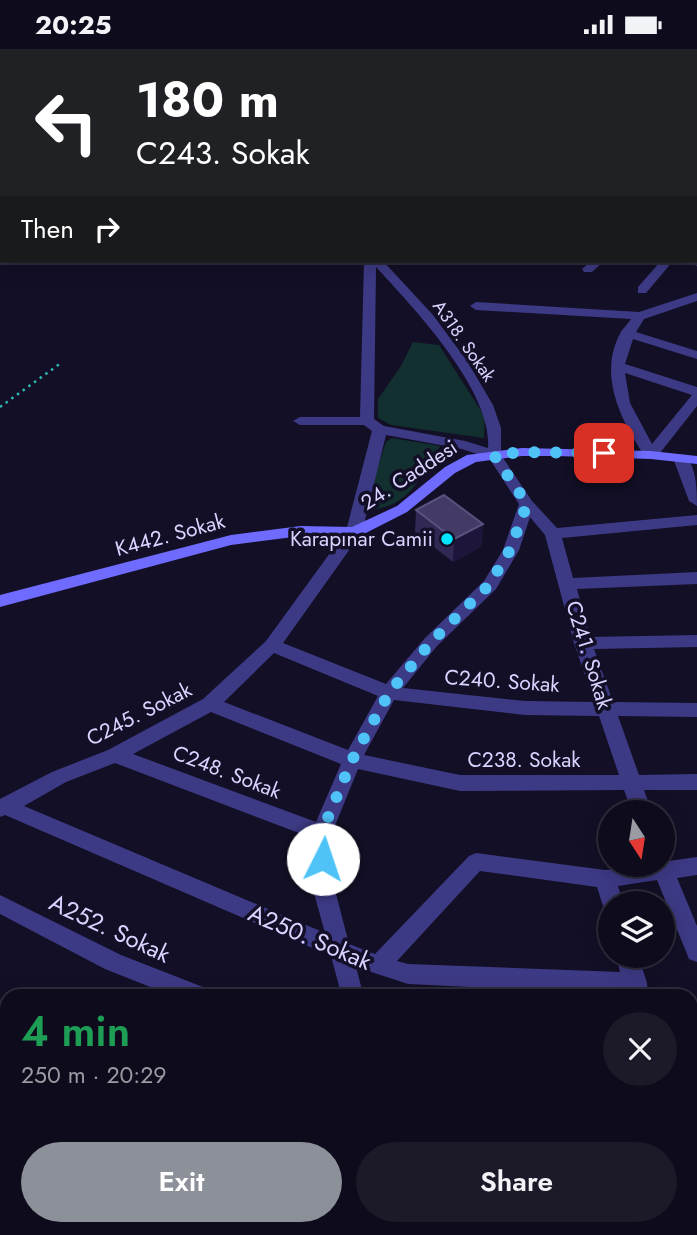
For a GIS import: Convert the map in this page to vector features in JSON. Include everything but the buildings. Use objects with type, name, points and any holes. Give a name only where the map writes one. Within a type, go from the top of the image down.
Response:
[{"type":"street","points":[[354,532],[373,426],[369,392],[370,263]]},
{"type":"street","name":"A318. Sokak","points":[[379,263],[427,316],[478,389],[495,430],[494,455]]},
{"type":"street","points":[[642,290],[665,263]]},
{"type":"street","points":[[476,306],[639,316],[697,297]]},
{"type":"street","points":[[675,306],[697,313]]},
{"type":"street","points":[[618,366],[697,394],[652,455],[634,427],[618,393],[618,366],[618,354],[627,333],[639,316]]},
{"type":"street","points":[[627,333],[697,355]]},
{"type":"street","points":[[300,421],[373,426],[465,445],[494,455]]},
{"type":"street","name":"24. Caddesi","points":[[354,532],[402,509],[450,470],[472,458],[522,452],[652,455],[697,460]]},
{"type":"street","name":"C241. Sokak","points":[[494,455],[527,504],[553,534],[583,643],[637,800]]},
{"type":"street","points":[[680,458],[697,501]]},
{"type":"street","points":[[350,989],[323,886],[322,832],[352,760],[389,693],[431,642],[489,585],[510,550],[527,504]]},
{"type":"street","points":[[553,534],[697,520]]},
{"type":"street","name":"K442. Sokak","points":[[0,601],[231,540],[301,531],[354,532]]},
{"type":"street","name":"C245. Sokak","points":[[2,808],[59,777],[115,755],[210,704],[272,645],[354,532]]},
{"type":"street","points":[[567,584],[697,578]]},
{"type":"street","points":[[583,643],[697,641]]},
{"type":"street","name":"C240. Sokak","points":[[272,645],[389,693],[525,708],[697,710]]},
{"type":"street","name":"C238. Sokak","points":[[210,704],[352,760],[460,783],[697,782]]},
{"type":"street","name":"C248. Sokak","points":[[115,755],[322,832]]},
{"type":"street","name":"A250. Sokak","points":[[2,808],[378,966],[408,974],[622,989]]},
{"type":"street","points":[[378,966],[476,862],[605,879],[615,877]]},
{"type":"street","points":[[676,867],[697,866]]},
{"type":"street","points":[[666,877],[697,952]]},
{"type":"street","points":[[605,879],[608,891]]},
{"type":"street","name":"A252. Sokak","points":[[0,904],[113,962],[182,989]]},
{"type":"street","name":"A250. Sokak","points":[[630,968],[636,989]]},
{"type":"path","points":[[0,407],[61,363]]},
{"type":"green space","points":[[413,342],[439,345],[485,417],[484,438],[391,425],[378,418],[378,399],[401,366]]},
{"type":"green space","points":[[392,438],[440,446],[420,479],[405,496],[383,508],[370,510],[370,491],[386,442]]},
{"type":"place","name":"Karapınar Camii","points":[[447,539]]},
{"type":"route","points":[[323,859],[322,832],[352,760],[389,693],[431,642],[489,585],[510,550],[527,504],[494,455],[522,452],[604,453]]}]
